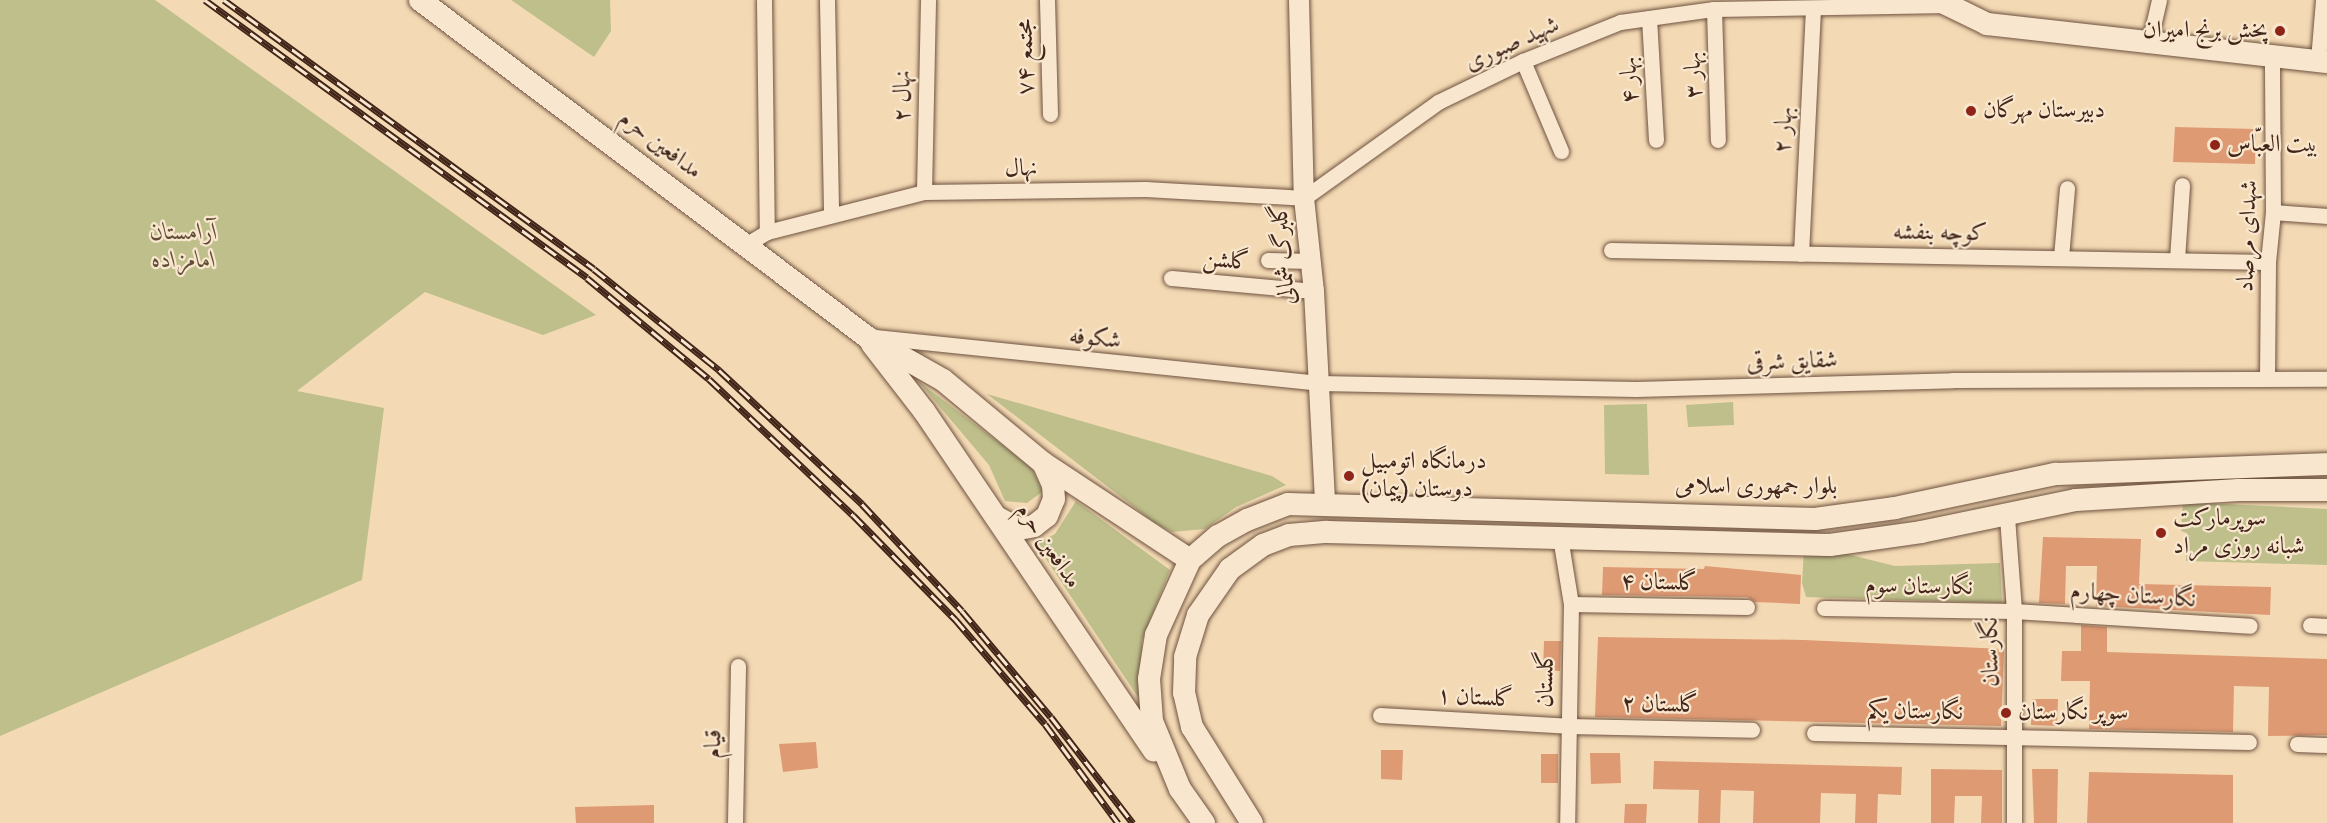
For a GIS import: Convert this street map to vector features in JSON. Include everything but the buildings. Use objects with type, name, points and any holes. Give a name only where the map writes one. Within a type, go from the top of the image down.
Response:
[{"type":"main road","name":"مدافعین حرم","points":[[420,0],[747,244],[867,337],[943,380],[1043,463],[1190,560]]},
{"type":"main road","points":[[1946,2],[1987,24],[2150,39],[2272,59],[2323,61]]},
{"type":"main road","name":"مدافعین حرم","points":[[867,337],[924,411],[1180,789]]},
{"type":"main road","points":[[996,518],[1019,529],[1034,526],[1047,516],[1054,499],[1053,485],[1043,463]]},
{"type":"main road","points":[[2238,464],[2239,490]]},
{"type":"main road","name":"بلوار جمهوری اسلامی","points":[[1190,560],[1218,536],[1246,520],[1288,504],[1325,503],[1815,519],[1895,508],[2055,474],[2238,464],[2327,464]]},
{"type":"main road","points":[[1252,823],[1192,728],[1184,693],[1188,639],[1216,586],[1246,555],[1289,535],[1327,532],[1560,537],[1705,544],[1830,545],[2007,517],[2076,500],[2239,490],[2327,490]]},
{"type":"main road","points":[[1325,503],[1327,532]]},
{"type":"main road","points":[[1190,560],[1156,635],[1149,680],[1152,721],[1180,789],[1204,823]]},
{"type":"street","points":[[764,0],[767,232]]},
{"type":"street","points":[[827,0],[831,215]]},
{"type":"street","name":"نهال ۲","points":[[924,192],[928,0]]},
{"type":"street","name":"مجتمع ۷۴","points":[[1047,0],[1050,114]]},
{"type":"street","name":"گلبرگ شمالی","points":[[1299,0],[1304,198],[1314,291],[1325,503]]},
{"type":"street","points":[[2150,39],[2159,0]]},
{"type":"street","points":[[2323,0],[2323,61]]},
{"type":"street","name":"شهید صبوری","points":[[1304,198],[1438,102],[1523,61],[1620,22],[1714,9],[1812,9],[1946,2]]},
{"type":"street","name":"بهار ۳","points":[[1714,9],[1718,140]]},
{"type":"street","name":"بهار ۲","points":[[1801,254],[1812,9]]},
{"type":"street","name":"بهار ۴","points":[[1649,18],[1656,140]]},
{"type":"street","name":"شهدای مرصاد","points":[[2266,379],[2268,262],[2273,212],[2272,59]]},
{"type":"street","points":[[1523,61],[1561,151]]},
{"type":"street","points":[[2177,258],[2182,185]]},
{"type":"street","points":[[2061,257],[2067,188]]},
{"type":"street","name":"نهال","points":[[747,244],[767,232],[924,192],[1145,189],[1304,198]]},
{"type":"street","points":[[2273,212],[2327,216]]},
{"type":"street","name":"کوچه بنفشه","points":[[1611,250],[2177,258],[2268,262]]},
{"type":"street","points":[[1268,260],[1311,261]]},
{"type":"street","name":"گلشن","points":[[1171,278],[1314,291]]},
{"type":"street","name":"شکوفه","points":[[867,337],[1319,383]]},
{"type":"street","name":"شقایق شرقی","points":[[1319,383],[1636,389],[1953,380],[2327,379]]},
{"type":"street","name":"نگارستان","points":[[2007,517],[2014,611],[2014,823]]},
{"type":"street","name":"گلستان","points":[[1560,537],[1570,604],[1567,823]]},
{"type":"street","name":"گلستان ۴","points":[[1570,604],[1747,607]]},
{"type":"street","name":"نگارستان سوم","points":[[1824,608],[2014,611]]},
{"type":"street","name":"نگارستان چهارم","points":[[2014,611],[2250,626]]},
{"type":"street","points":[[2310,625],[2327,626]]},
{"type":"street","name":"قیام","points":[[735,823],[738,666]]},
{"type":"street","name":"گلستان ۱","points":[[1380,715],[1568,726]]},
{"type":"street","name":"گلستان ۲","points":[[1568,726],[1752,730]]},
{"type":"street","name":"نگارستان یکم","points":[[1814,733],[2249,742]]},
{"type":"street","points":[[2297,744],[2327,746]]},
{"type":"green space","name":"آرامستان امامزاده","points":[[0,0],[155,0],[596,315],[543,335],[425,292],[297,391],[384,408],[362,580],[0,736]]},
{"type":"green space","points":[[511,0],[610,0],[611,31],[594,57]]},
{"type":"green space","points":[[918,381],[1031,467],[1043,491],[1027,503],[1005,501],[989,465]]},
{"type":"green space","points":[[987,394],[1272,476],[1286,485],[1236,507],[1205,529],[1172,532],[1155,523]]},
{"type":"green space","points":[[1733,402],[1734,425],[1688,427],[1686,405]]},
{"type":"green space","points":[[1647,404],[1649,475],[1605,474],[1604,405]]},
{"type":"green space","points":[[1076,501],[1170,570],[1142,640],[1140,700],[1036,544],[1055,534]]},
{"type":"green space","points":[[2183,502],[2327,509],[2327,565],[2186,561],[2187,533],[2181,531]]},
{"type":"green space","points":[[1804,551],[1843,553],[1895,566],[2000,563],[2002,603],[1806,597],[1802,583]]},
{"type":"railway","points":[[205,0],[587,278],[709,379],[853,515],[955,619],[1045,724],[1118,823]]},
{"type":"railway","points":[[224,0],[594,269],[719,370],[862,504],[962,611],[1051,717],[1133,823]]},
{"type":"place","name":"پخش برنج امیران","points":[[2280,31]]},
{"type":"place","name":"دبیرستان مهرگان","points":[[1971,111]]},
{"type":"place","name":"بیت العبّاس","points":[[2215,145]]},
{"type":"place","name":"درمانگاه اتومبیل دوستان (پیمان)","points":[[1349,476]]},
{"type":"place","name":"سوپرمارکت شبانه روزی مراد","points":[[2161,533]]},
{"type":"place","name":"سوپر نگارستان","points":[[2006,713]]}]
